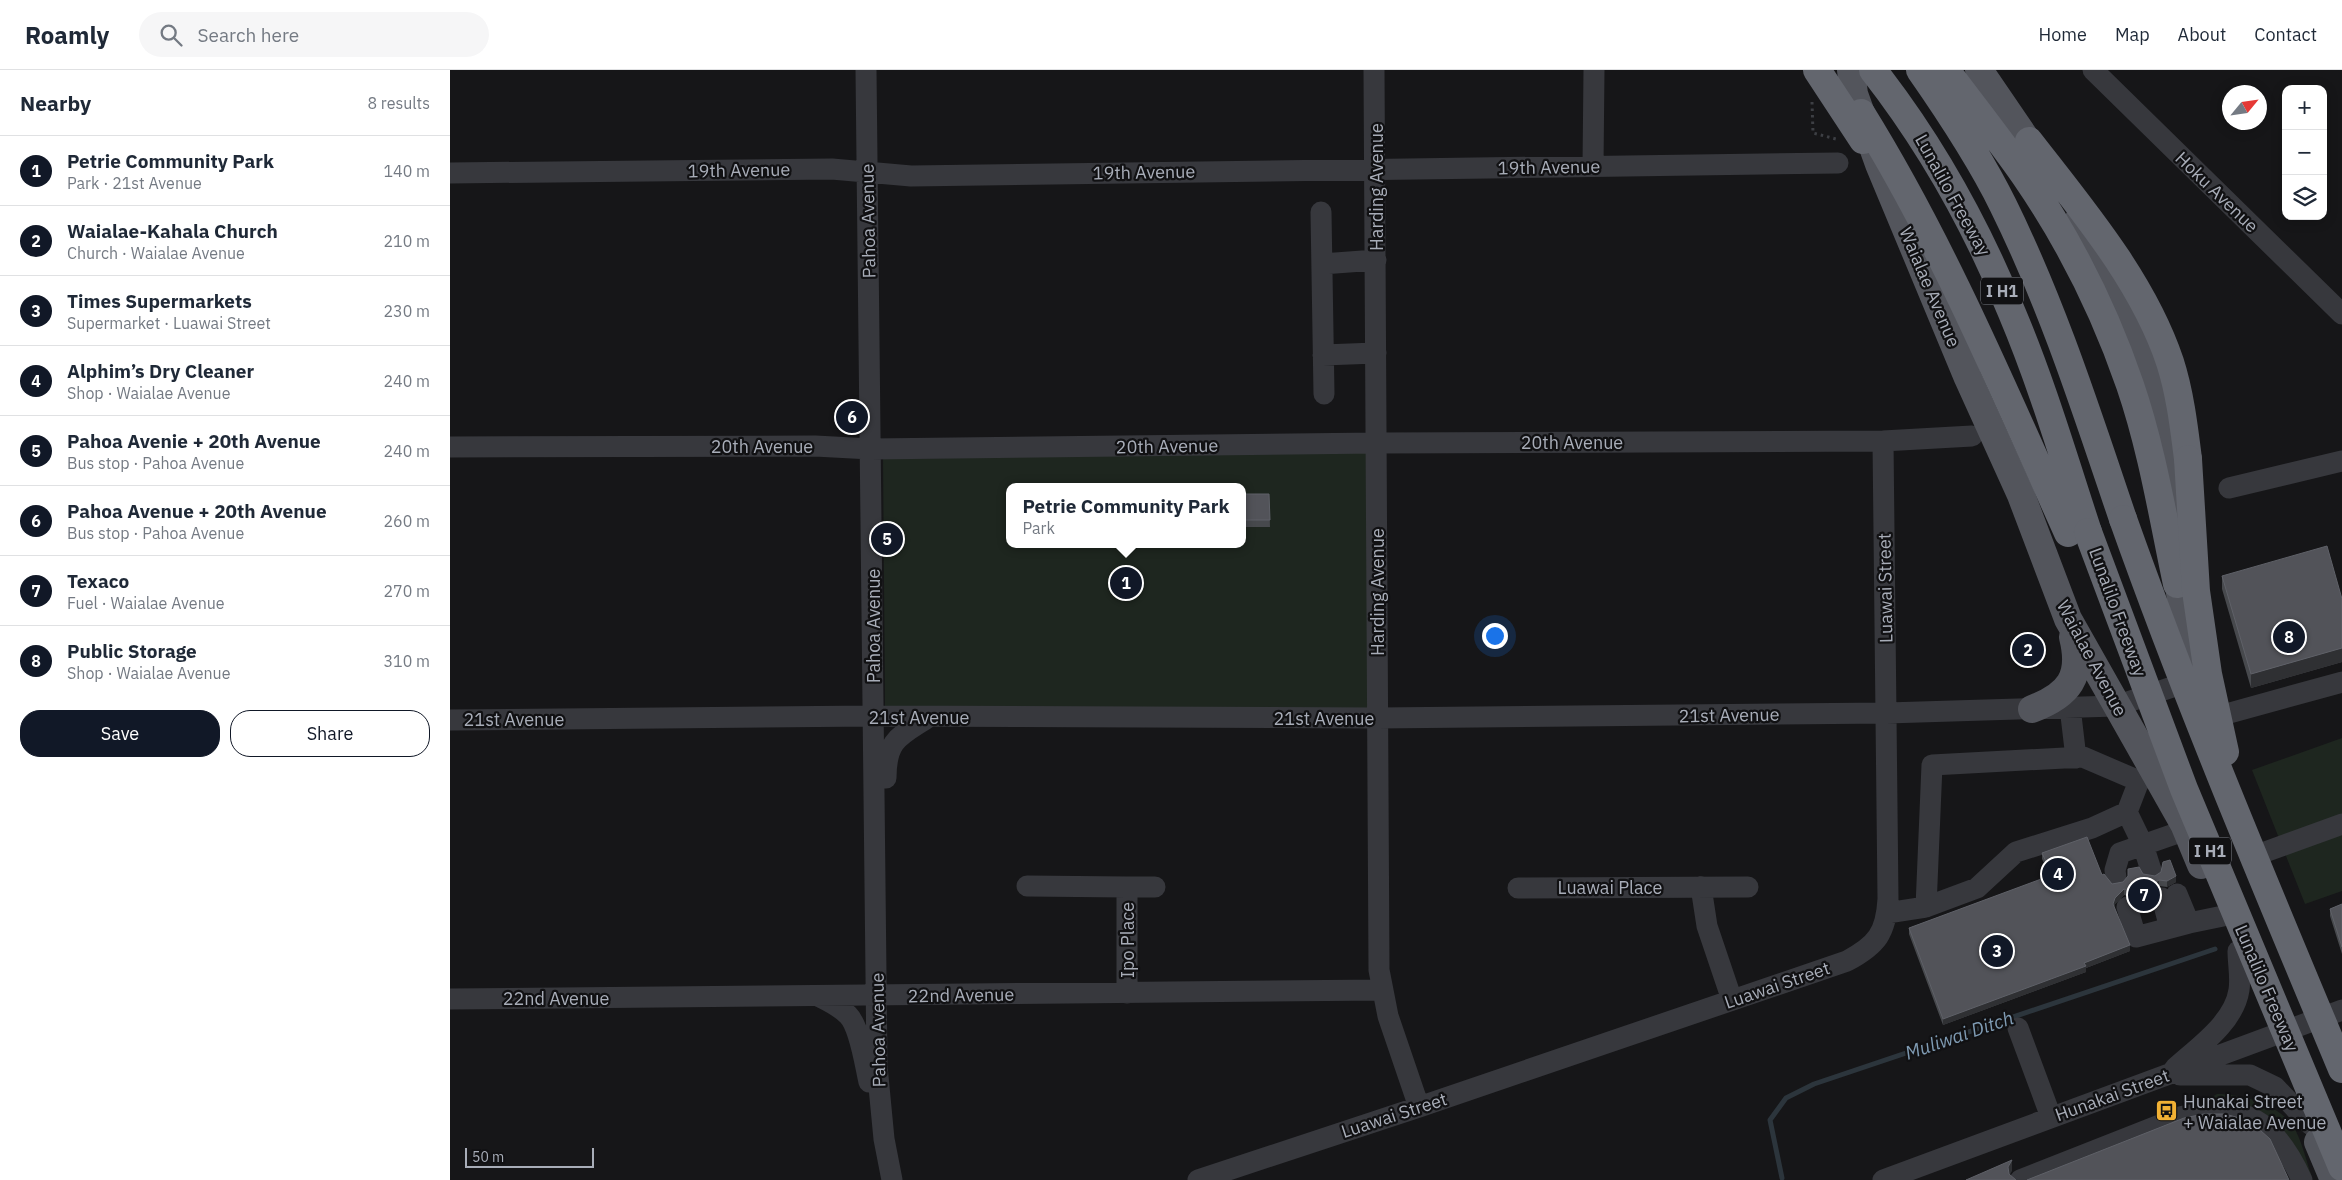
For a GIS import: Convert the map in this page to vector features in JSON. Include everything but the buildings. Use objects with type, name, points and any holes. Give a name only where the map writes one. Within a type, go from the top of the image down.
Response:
[{"type":"highway","points":[[1817,70],[1879,164]]},
{"type":"highway","name":"Lunalilo Freeway","points":[[1873,70],[1917,130],[1944,173],[1992,266],[2031,364],[2078,532],[2342,1167]]},
{"type":"highway","name":"Lunalilo Freeway","points":[[1920,70],[1975,154],[2028,258],[2065,350],[2158,616],[2242,829],[2342,1069]]},
{"type":"highway","points":[[1946,70],[2025,176],[2052,218],[2080,270],[2107,327],[2130,386],[2151,461],[2177,584]]},
{"type":"highway","points":[[1855,92],[2078,532]]},
{"type":"highway","points":[[2028,142],[2086,214],[2119,262],[2161,338],[2176,383],[2188,459],[2196,591],[2208,674],[2242,829]]},
{"type":"main road","points":[[1986,75],[2095,249],[2134,333],[2150,378],[2166,444],[2177,584],[2193,680],[2265,852],[2339,1020]]},
{"type":"main road","name":"Waialae Avenue","points":[[1855,92],[1879,164],[1968,378],[2021,495],[2068,619],[2116,706],[2147,776],[2186,830],[2276,1036],[2334,1180]]},
{"type":"main road","points":[[2032,709],[2060,694],[2070,684],[2077,670],[2077,654],[2068,619]]},
{"type":"street","name":"Pahoa Avenue","points":[[866,70],[878,996],[877,1066],[884,1139],[892,1180]]},
{"type":"street","name":"Harding Avenue","points":[[1374,70],[1379,970],[1388,1016],[1419,1107]]},
{"type":"street","points":[[1593,166],[1594,70]]},
{"type":"street","name":"Hoku Avenue","points":[[2093,70],[2342,314]]},
{"type":"street","name":"19th Avenue","points":[[450,173],[832,169],[912,176],[1376,168],[1838,164]]},
{"type":"street","points":[[1321,212],[1324,394]]},
{"type":"street","points":[[1322,264],[1376,260]]},
{"type":"street","points":[[1323,355],[1376,353]]},
{"type":"street","name":"20th Avenue","points":[[450,448],[816,446],[871,449],[1377,443],[1883,441],[1972,436]]},
{"type":"street","name":"Luawai Street","points":[[1198,1180],[1847,961],[1878,939],[1887,913],[1887,713],[1883,441]]},
{"type":"street","points":[[2229,488],[2342,460]]},
{"type":"street","name":"21st Avenue","points":[[450,720],[873,716],[1378,718],[1887,713],[2116,706],[2193,680]]},
{"type":"street","points":[[2208,719],[2342,682]]},
{"type":"street","points":[[2070,707],[2076,758]]},
{"type":"street","points":[[875,846],[887,806],[887,753],[891,745],[902,735],[929,717]]},
{"type":"street","points":[[1887,913],[1926,907],[1977,888],[2016,852],[2092,828],[2127,812],[2147,776],[2083,757],[1932,765],[1926,907]]},
{"type":"street","points":[[2127,812],[2141,845],[2141,872],[2115,870],[2120,853],[2141,845],[2186,830]]},
{"type":"street","points":[[2265,852],[2342,824]]},
{"type":"street","name":"Ipo Place","points":[[1026,886],[1155,887]]},
{"type":"street","name":"Ipo Place","points":[[1127,887],[1127,993]]},
{"type":"street","points":[[1701,887],[1707,926],[1732,1000]]},
{"type":"street","name":"Luawai Place","points":[[1518,888],[1748,887]]},
{"type":"street","points":[[2169,896],[2180,925]]},
{"type":"street","points":[[2134,905],[2136,936],[2223,916]]},
{"type":"street","points":[[2168,1075],[2219,1028],[2234,1005],[2240,990],[2238,951]]},
{"type":"street","name":"22nd Avenue","points":[[450,998],[878,996],[1382,990]]},
{"type":"street","points":[[817,996],[838,1006],[849,1016],[856,1032],[884,1139]]},
{"type":"street","name":"Hunakai Street","points":[[1888,1179],[1915,1174],[2051,1117],[2276,1036],[2339,1020]]},
{"type":"street","points":[[2018,1028],[2051,1117]]},
{"type":"street","points":[[2168,1075],[2250,1076],[2275,1087],[2311,1125]]},
{"type":"street","points":[[2020,1180],[2180,1116],[2205,1110],[2234,1110],[2254,1119],[2274,1133],[2292,1158],[2302,1180]]},
{"type":"shaded area","points":[[1368,452],[1368,710],[885,707],[883,459]]},
{"type":"shaded area","points":[[2342,738],[2342,891],[2305,904],[2252,770]]},
{"type":"shaded area","points":[[2217,1094],[2248,1098],[2269,1106],[2286,1118],[2293,1126],[2299,1138],[2312,1177],[2294,1144],[2276,1125],[2203,1102]]},
{"type":"waterway","name":"Muliwai Ditch","points":[[1782,1178],[1770,1120],[1786,1098],[1814,1084],[2215,949]]},
{"type":"place","name":"Pahoa Avenue + 20th Avenue","points":[[852,417]]},
{"type":"place","name":"Pahoa Avenie + 20th Avenue","points":[[887,539]]},
{"type":"place","name":"Petrie Community Park","points":[[1126,583]]},
{"type":"place","name":"Public Storage","points":[[2289,637]]},
{"type":"place","name":"Waialae-Kahala Church","points":[[2028,650]]},
{"type":"place","name":"Alphim’s Dry Cleaner","points":[[2058,874]]},
{"type":"place","name":"Texaco","points":[[2144,895]]},
{"type":"place","name":"Times Supermarkets","points":[[1997,951]]},
{"type":"place","name":"Hunakai Street + Waialae Avenue","points":[[2167,1111]]}]
